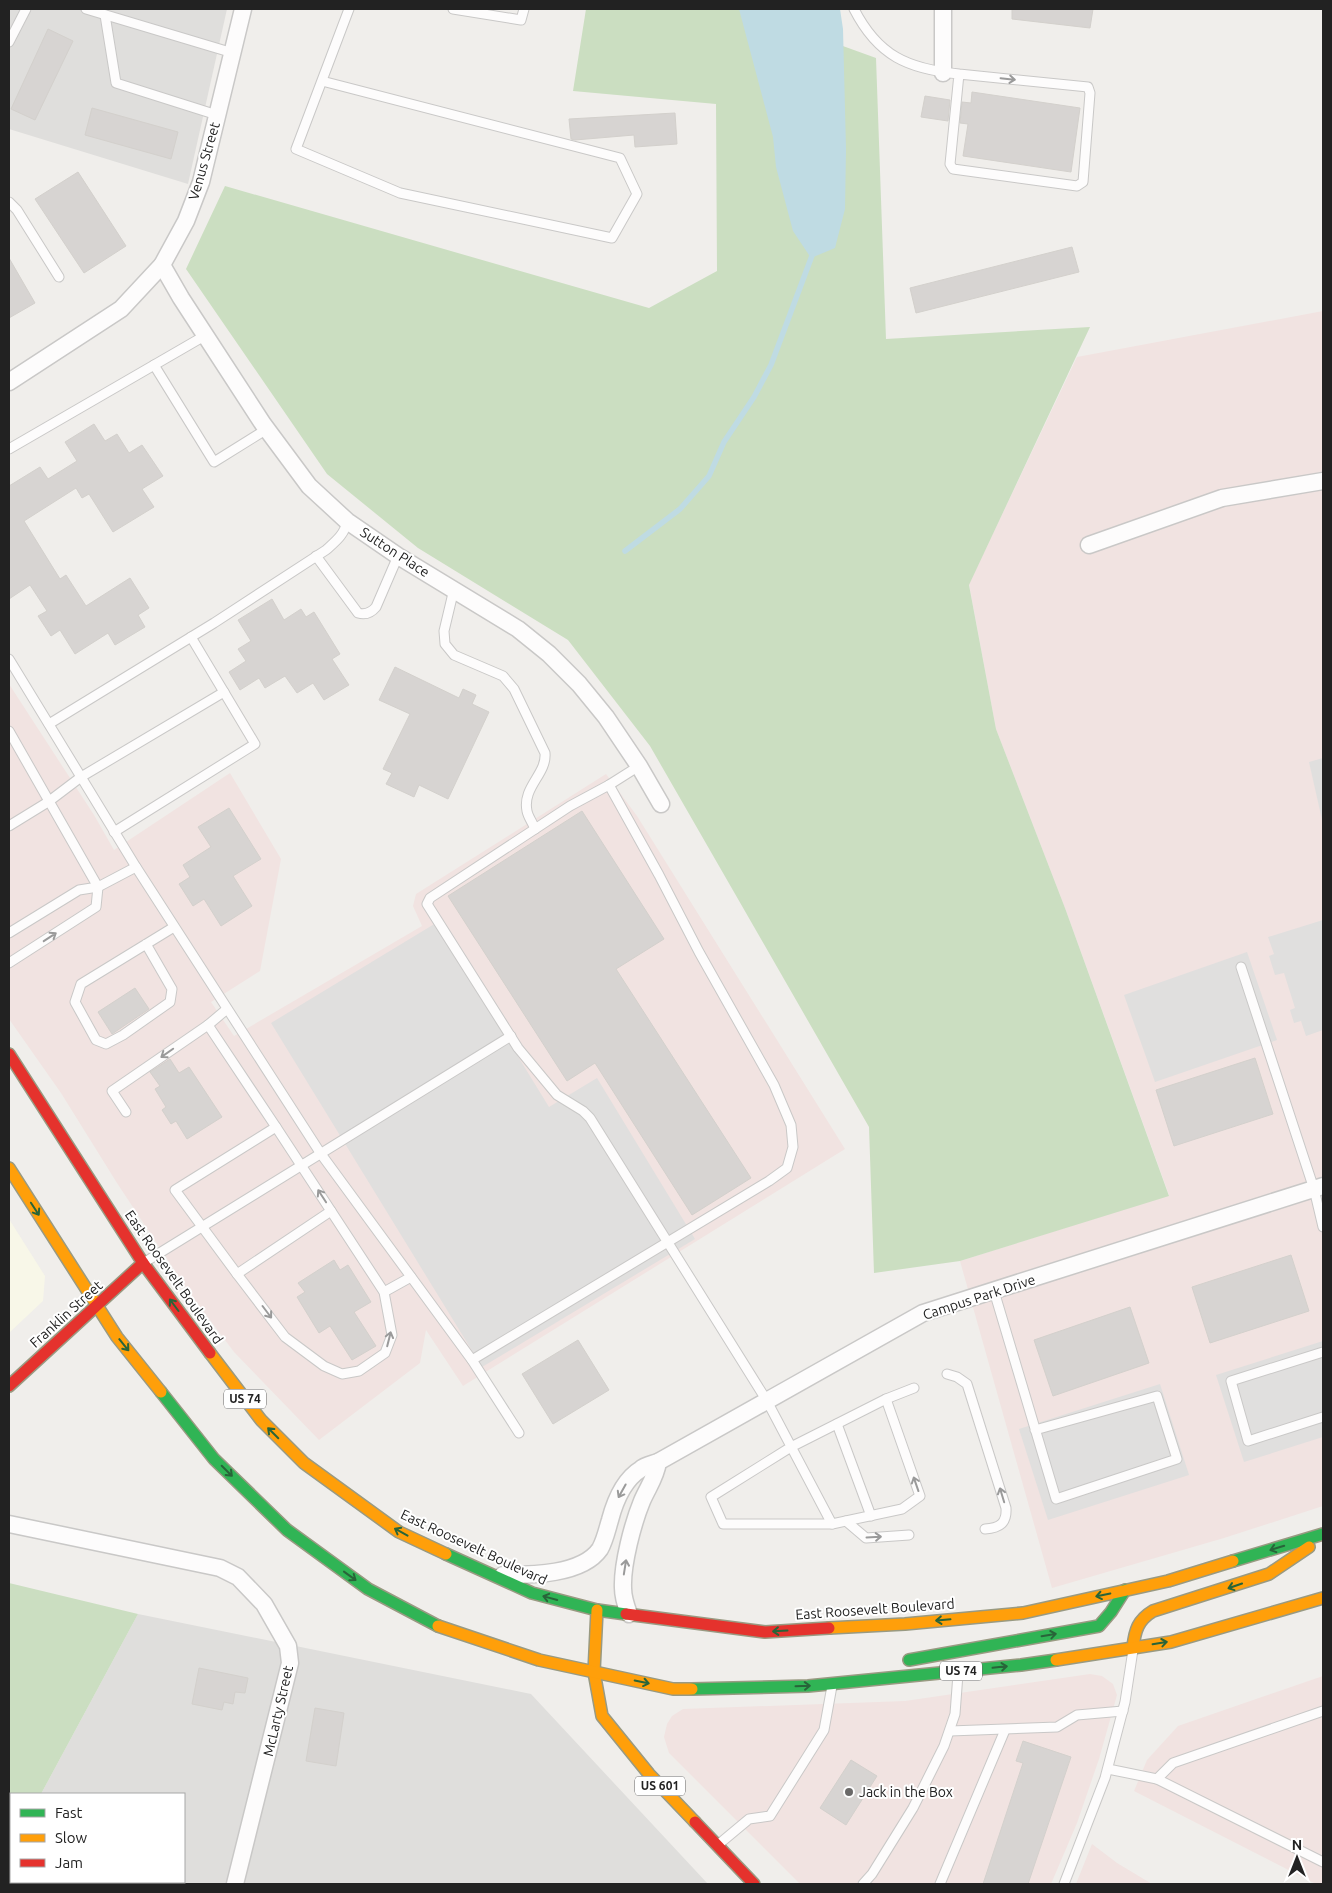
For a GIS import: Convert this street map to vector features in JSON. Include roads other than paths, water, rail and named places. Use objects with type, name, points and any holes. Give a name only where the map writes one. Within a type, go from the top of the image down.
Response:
[{"type":"main road","name":"East Roosevelt Boulevard","points":[[9,1054],[143,1263],[261,1420],[304,1463],[399,1532],[532,1593],[597,1610],[765,1632],[905,1624],[1023,1613],[1168,1581],[1323,1536]]},
{"type":"main road","name":"US 74","points":[[9,1168],[117,1337],[214,1459],[287,1530],[368,1590],[436,1625],[540,1660],[673,1689],[808,1686],[833,1684],[958,1661],[1021,1665],[1171,1642],[1323,1598]]},
{"type":"main road","name":"Franklin Street","points":[[9,1386],[143,1263]]},
{"type":"main road","points":[[1134,1647],[1135,1628],[1142,1617],[1153,1611],[1269,1574],[1323,1536]]},
{"type":"main road","points":[[894,1662],[958,1661],[1099,1626],[1111,1612],[1125,1590]]},
{"type":"main road","name":"US 601","points":[[597,1610],[594,1672],[602,1716],[648,1774],[754,1884]]},
{"type":"main road","points":[[833,1684],[844,1674],[852,1671]]},
{"type":"street","name":"Venus Street","points":[[9,382],[121,309],[162,265],[186,221],[201,182],[243,9]]},
{"type":"street","points":[[943,9],[951,74]]},
{"type":"street","name":"Sutton Place","points":[[162,265],[267,430],[309,486],[347,520],[398,556],[518,629],[549,654],[579,684],[606,717],[639,766],[661,804]]},
{"type":"street","points":[[1089,545],[1222,498],[1323,481]]},
{"type":"street","name":"Campus Park Drive","points":[[492,1574],[533,1575],[553,1572],[590,1559],[599,1550],[605,1539],[612,1511],[621,1490],[628,1480],[641,1468],[658,1462],[923,1314],[1318,1188]]},
{"type":"street","points":[[629,1614],[622,1588],[624,1567],[642,1500],[656,1475],[658,1462]]},
{"type":"street","name":"McLarty Street","points":[[9,1524],[220,1568],[238,1577],[264,1604],[288,1646],[290,1664],[236,1884]]},
{"type":"lane","points":[[9,42],[26,9]]},
{"type":"lane","points":[[86,9],[233,53]]},
{"type":"lane","points":[[322,81],[620,158],[637,194],[612,238],[400,193],[296,150],[349,9]]},
{"type":"lane","points":[[453,9],[521,20],[524,9]]},
{"type":"lane","points":[[854,9],[859,20],[873,38],[889,54],[904,62],[951,74],[1088,87],[1090,93],[1083,182],[1077,186],[954,169],[950,164],[951,74]]},
{"type":"lane","points":[[105,14],[116,83],[217,115]]},
{"type":"lane","points":[[9,202],[17,210],[59,277]]},
{"type":"lane","points":[[9,449],[206,335]]},
{"type":"lane","points":[[154,365],[214,462],[267,430]]},
{"type":"lane","points":[[48,724],[191,637],[316,556],[338,539],[346,528],[347,520]]},
{"type":"lane","points":[[316,556],[358,613],[362,614],[372,611],[376,607],[398,556]]},
{"type":"lane","points":[[454,589],[444,631],[446,644],[454,655],[503,676],[514,689],[545,753],[546,761],[527,795],[527,812],[535,829]]},
{"type":"lane","points":[[114,832],[255,744],[191,637]]},
{"type":"lane","points":[[9,659],[136,867],[321,1154],[472,1360],[519,1433]]},
{"type":"lane","points":[[9,826],[48,802],[81,777],[224,692]]},
{"type":"lane","points":[[9,731],[98,887],[96,907],[9,963]]},
{"type":"lane","points":[[639,766],[570,806],[430,898],[427,904],[511,1036],[557,1095],[583,1111],[590,1118],[767,1401],[832,1524]]},
{"type":"lane","points":[[472,1360],[769,1181],[787,1168],[794,1146],[791,1125],[774,1085],[699,952],[609,785]]},
{"type":"lane","points":[[9,933],[79,890],[98,887],[136,867]]},
{"type":"lane","points":[[146,944],[172,989],[170,1002],[106,1044],[96,1040],[75,1002],[81,984],[146,944],[174,927]]},
{"type":"lane","points":[[1241,967],[1318,1188],[1323,1227]]},
{"type":"lane","points":[[126,1112],[112,1091],[227,1010]]},
{"type":"lane","points":[[208,1025],[276,1127],[302,1166],[384,1292],[392,1335],[385,1353],[360,1371],[342,1374],[324,1366],[285,1337],[175,1190],[276,1127]]},
{"type":"lane","points":[[143,1263],[511,1036]]},
{"type":"lane","points":[[237,1274],[331,1211]]},
{"type":"lane","points":[[384,1292],[411,1277]]},
{"type":"lane","points":[[994,1291],[1056,1499],[1177,1459],[1157,1396],[1036,1430]]},
{"type":"lane","points":[[1323,1352],[1231,1381],[1248,1441],[1323,1418]]},
{"type":"lane","points":[[948,1374],[958,1376],[967,1384],[1006,1508],[1006,1516],[1002,1523],[995,1528],[985,1529]]},
{"type":"lane","points":[[886,1399],[920,1496],[902,1509],[832,1524],[722,1524],[711,1498],[791,1447],[886,1399],[914,1388]]},
{"type":"lane","points":[[837,1424],[871,1516]]},
{"type":"lane","points":[[846,1521],[866,1538],[909,1535]]},
{"type":"lane","points":[[1066,1883],[1108,1769],[1123,1711],[1134,1647]]},
{"type":"lane","points":[[862,1884],[872,1874],[913,1808],[950,1730],[955,1714],[958,1661]]},
{"type":"lane","points":[[717,1845],[749,1818],[770,1816],[824,1730],[833,1684]]},
{"type":"lane","points":[[950,1730],[1005,1730],[1057,1727],[1077,1715],[1123,1711]]},
{"type":"lane","points":[[1157,1779],[1173,1763],[1323,1711]]},
{"type":"lane","points":[[940,1884],[1005,1730]]},
{"type":"lane","points":[[1108,1769],[1157,1779],[1323,1862]]},
{"type":"water","points":[[739,9],[840,9],[843,29],[846,149],[845,209],[835,248],[811,258],[793,231],[776,167],[773,137]]},
{"type":"waterway","points":[[625,551],[680,509],[709,476],[724,442],[754,397],[771,365],[813,253]]},
{"type":"place","name":"Jack in the Box","points":[[849,1792]]}]
